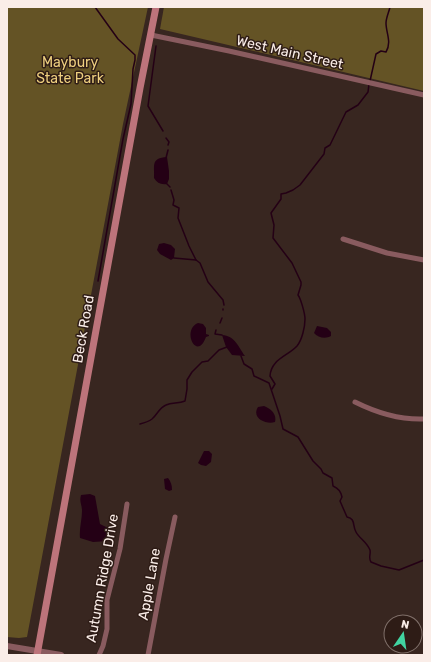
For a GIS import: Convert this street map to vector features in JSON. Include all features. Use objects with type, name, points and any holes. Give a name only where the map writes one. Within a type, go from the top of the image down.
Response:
[{"type":"main road","name":"Beck Road","points":[[38,653],[156,7]]},
{"type":"street","name":"West Main Street","points":[[151,34],[424,95]]},
{"type":"street","points":[[343,239],[387,253],[424,260]]},
{"type":"street","points":[[355,402],[387,415],[424,419]]},
{"type":"street","name":"Autumn Ridge Drive","points":[[99,655],[107,629],[107,600],[120,549],[126,504]]},
{"type":"street","name":"Apple Lane","points":[[148,655],[175,516]]},
{"type":"street","points":[[7,646],[38,653],[61,655]]},
{"type":"green space","name":"Maybury State Park","points":[[7,7],[148,7],[123,124],[27,637],[19,638],[7,637]]},
{"type":"green space","points":[[164,7],[424,7],[424,91],[160,29]]},
{"type":"shaded area","points":[[167,157],[169,179],[167,184],[161,184],[154,178],[154,163],[158,159]]},
{"type":"shaded area","points":[[164,243],[171,245],[175,249],[174,258],[171,260],[160,254],[157,250],[159,244]]},
{"type":"shaded area","points":[[198,323],[203,324],[206,328],[206,334],[209,335],[199,346],[192,342],[191,337],[193,327]]},
{"type":"shaded area","points":[[317,326],[327,328],[331,332],[331,336],[322,338],[316,335],[314,333]]},
{"type":"shaded area","points":[[222,335],[233,339],[245,356],[232,355],[226,347]]},
{"type":"shaded area","points":[[264,406],[273,412],[275,422],[271,423],[260,420],[256,414],[256,411],[258,407]]},
{"type":"shaded area","points":[[204,451],[209,451],[212,454],[211,462],[206,466],[198,463]]},
{"type":"shaded area","points":[[168,478],[172,488],[172,490],[169,491],[165,489],[164,479]]},
{"type":"shaded area","points":[[90,494],[95,496],[100,524],[108,528],[110,538],[108,541],[93,542],[80,538],[82,511],[80,499],[81,495]]},
{"type":"waterway","points":[[95,7],[118,39],[135,55],[131,104],[123,139],[98,281]]},
{"type":"waterway","points":[[370,81],[376,54],[381,51],[386,52],[389,45],[386,19],[390,7]]},
{"type":"waterway","points":[[156,46],[148,106],[163,131]]},
{"type":"waterway","points":[[272,389],[275,384],[270,376],[271,370],[280,358],[297,346],[303,333],[305,319],[303,307],[298,295],[301,282],[292,263],[273,238],[274,225],[271,213],[281,199],[281,194],[293,190],[300,185],[324,154],[325,148],[330,145],[346,112],[358,105],[368,92],[369,84]]},
{"type":"waterway","points":[[166,138],[169,142],[168,145]]},
{"type":"waterway","points":[[166,158],[168,150]]},
{"type":"waterway","points":[[166,183],[170,187]]},
{"type":"waterway","points":[[171,190],[174,200],[173,205],[179,208],[178,218],[189,246],[196,260],[200,263],[208,282],[223,300],[224,305]]},
{"type":"waterway","points":[[174,258],[196,260]]},
{"type":"waterway","points":[[220,323],[222,318]]},
{"type":"waterway","points":[[216,330],[215,334],[222,335]]},
{"type":"waterway","points":[[140,424],[148,422],[166,405],[185,401],[187,380],[192,372],[202,362],[208,361],[219,350],[227,347]]},
{"type":"waterway","points":[[241,356],[244,364],[252,369],[254,376],[269,383],[283,429],[298,437],[313,461],[323,473],[332,478],[333,486],[341,493],[342,497],[340,501],[347,517],[352,519],[356,532],[370,550],[371,562],[399,570],[424,560]]}]
